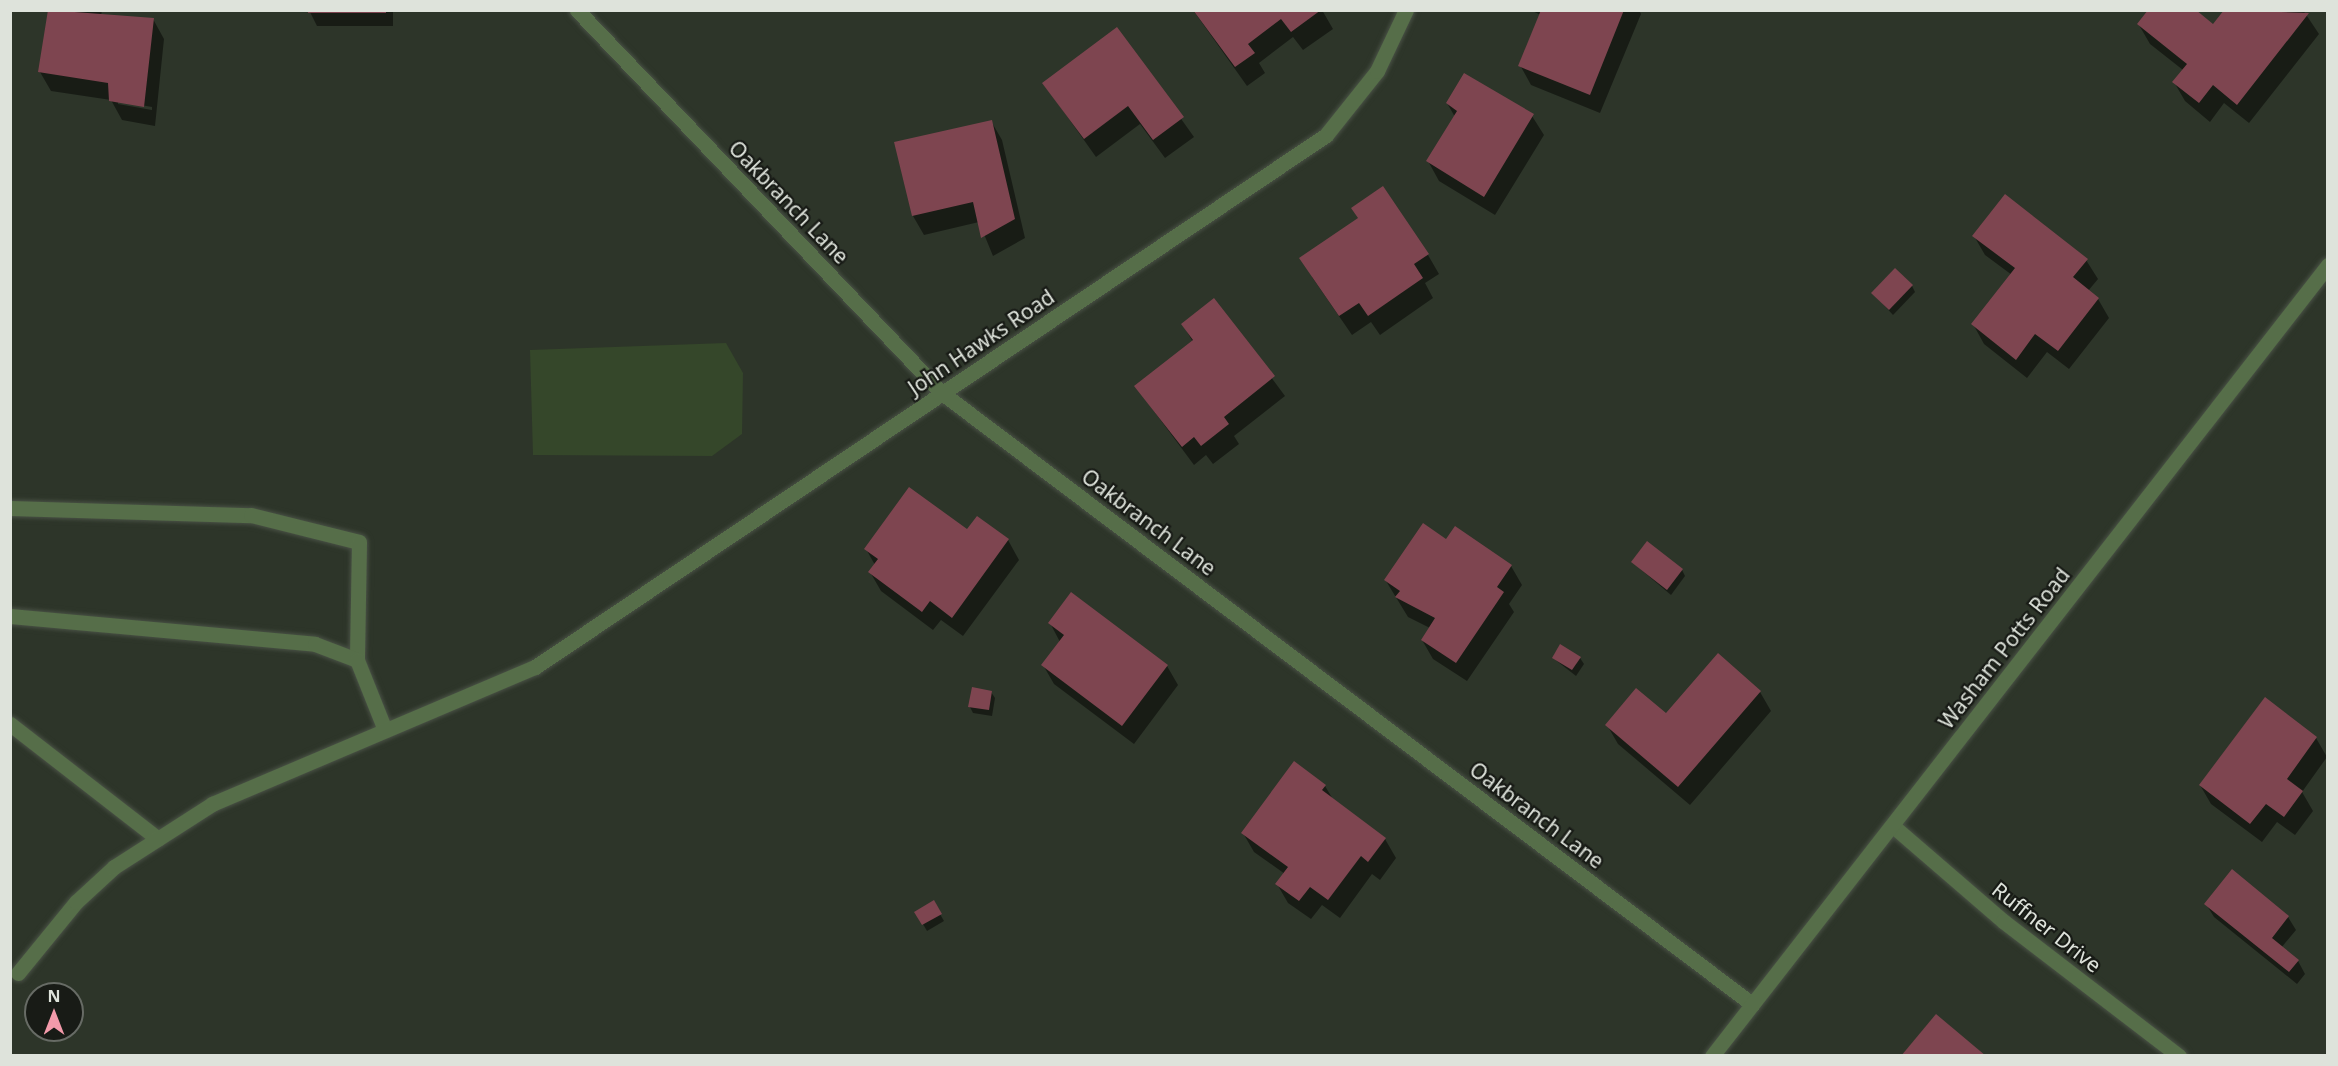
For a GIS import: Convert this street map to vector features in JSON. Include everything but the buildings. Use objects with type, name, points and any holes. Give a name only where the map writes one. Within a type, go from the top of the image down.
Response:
[{"type":"street","name":"Oakbranch Lane","points":[[577,10],[942,393],[1752,1004]]},
{"type":"street","name":"John Hawks Road","points":[[18,973],[76,903],[114,867],[212,804],[535,667],[1326,135],[1377,71],[1406,10]]},
{"type":"street","name":"Washam Potts Road","points":[[1712,1056],[2328,265]]},
{"type":"street","points":[[10,508],[250,515],[359,542],[357,660],[385,730]]},
{"type":"street","points":[[10,616],[315,644],[357,660]]},
{"type":"street","points":[[10,724],[158,839]]},
{"type":"street","name":"Ruffner Drive","points":[[1893,826],[2003,921],[2179,1056]]},
{"type":"green space","points":[[726,343],[743,373],[742,434],[712,456],[533,455],[530,350]]}]
